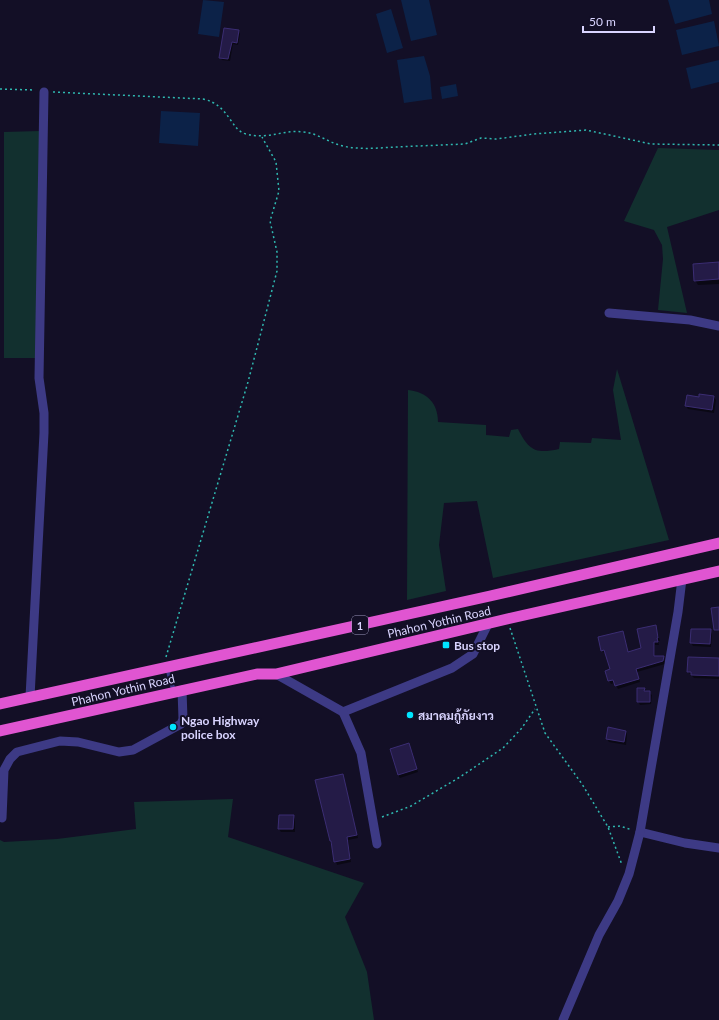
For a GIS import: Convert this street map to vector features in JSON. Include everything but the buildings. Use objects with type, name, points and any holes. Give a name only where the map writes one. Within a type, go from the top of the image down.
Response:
[{"type":"highway","name":"Phahon Yothin Road","points":[[0,704],[490,596],[719,543]]},
{"type":"highway","name":"Phahon Yothin Road","points":[[0,731],[257,674],[276,674],[506,619],[719,571]]},
{"type":"street","points":[[30,698],[44,433],[44,413],[39,371],[44,92]]},
{"type":"street","points":[[609,313],[690,320],[719,326]]},
{"type":"street","points":[[563,1020],[599,935],[618,901],[629,874],[640,832],[662,695],[678,612],[682,579]]},
{"type":"street","points":[[342,712],[452,668],[473,654],[488,624]]},
{"type":"street","points":[[276,674],[342,712],[361,753],[377,844]]},
{"type":"street","points":[[2,818],[4,770],[10,759],[17,752],[60,741],[78,742],[119,752],[132,750],[181,724],[183,719],[178,691]]},
{"type":"street","points":[[640,832],[685,843],[719,848]]},
{"type":"lane","points":[[164,668],[178,691]]},
{"type":"path","points":[[0,89],[21,88],[44,92],[203,99],[214,101],[225,111],[237,129],[244,134],[262,137],[302,131],[317,135],[342,146],[364,148],[465,144],[481,138],[496,139],[586,130],[651,144],[719,144]]},
{"type":"path","points":[[164,668],[248,382],[277,271],[277,252],[270,221],[279,191],[276,162],[262,137]]},
{"type":"path","points":[[506,619],[545,733],[582,784],[608,827],[620,861],[629,874]]},
{"type":"path","points":[[373,820],[411,806],[460,777],[503,748],[521,729],[536,709]]},
{"type":"path","points":[[608,827],[620,826],[640,832]]},
{"type":"green space","points":[[40,131],[36,358],[4,358],[4,132]]},
{"type":"green space","points":[[658,148],[719,150],[719,210],[667,227],[687,313],[658,310],[663,259],[662,245],[654,230],[624,221]]},
{"type":"green space","points":[[617,369],[669,540],[493,578],[477,501],[444,503],[439,545],[446,591],[407,600],[408,390],[421,393],[434,404],[438,422],[486,425],[486,435],[509,437],[511,430],[518,429],[530,446],[539,451],[544,451],[559,449],[560,442],[591,443],[592,438],[621,440],[613,390]]},
{"type":"green space","points":[[233,799],[228,837],[364,883],[345,917],[367,972],[374,1020],[0,1020],[0,840],[4,842],[57,839],[136,829],[134,802]]},
{"type":"water","points":[[203,0],[224,2],[219,37],[198,34]]},
{"type":"water","points":[[401,0],[429,0],[437,35],[411,41]]},
{"type":"water","points":[[668,0],[709,0],[712,14],[675,24]]},
{"type":"water","points":[[391,9],[403,48],[387,53],[376,14]]},
{"type":"water","points":[[714,21],[719,46],[682,55],[676,30]]},
{"type":"water","points":[[424,56],[430,76],[432,99],[404,103],[397,60]]},
{"type":"water","points":[[719,60],[719,82],[691,89],[686,68]]},
{"type":"water","points":[[456,84],[458,96],[442,99],[440,87]]},
{"type":"water","points":[[161,111],[200,113],[198,146],[159,143]]},
{"type":"place","name":"Bus stop","points":[[446,645]]},
{"type":"place","name":"สมาคมกู้ภัยงาว","points":[[410,715]]},
{"type":"place","name":"Ngao Highway police box","points":[[173,727]]}]
